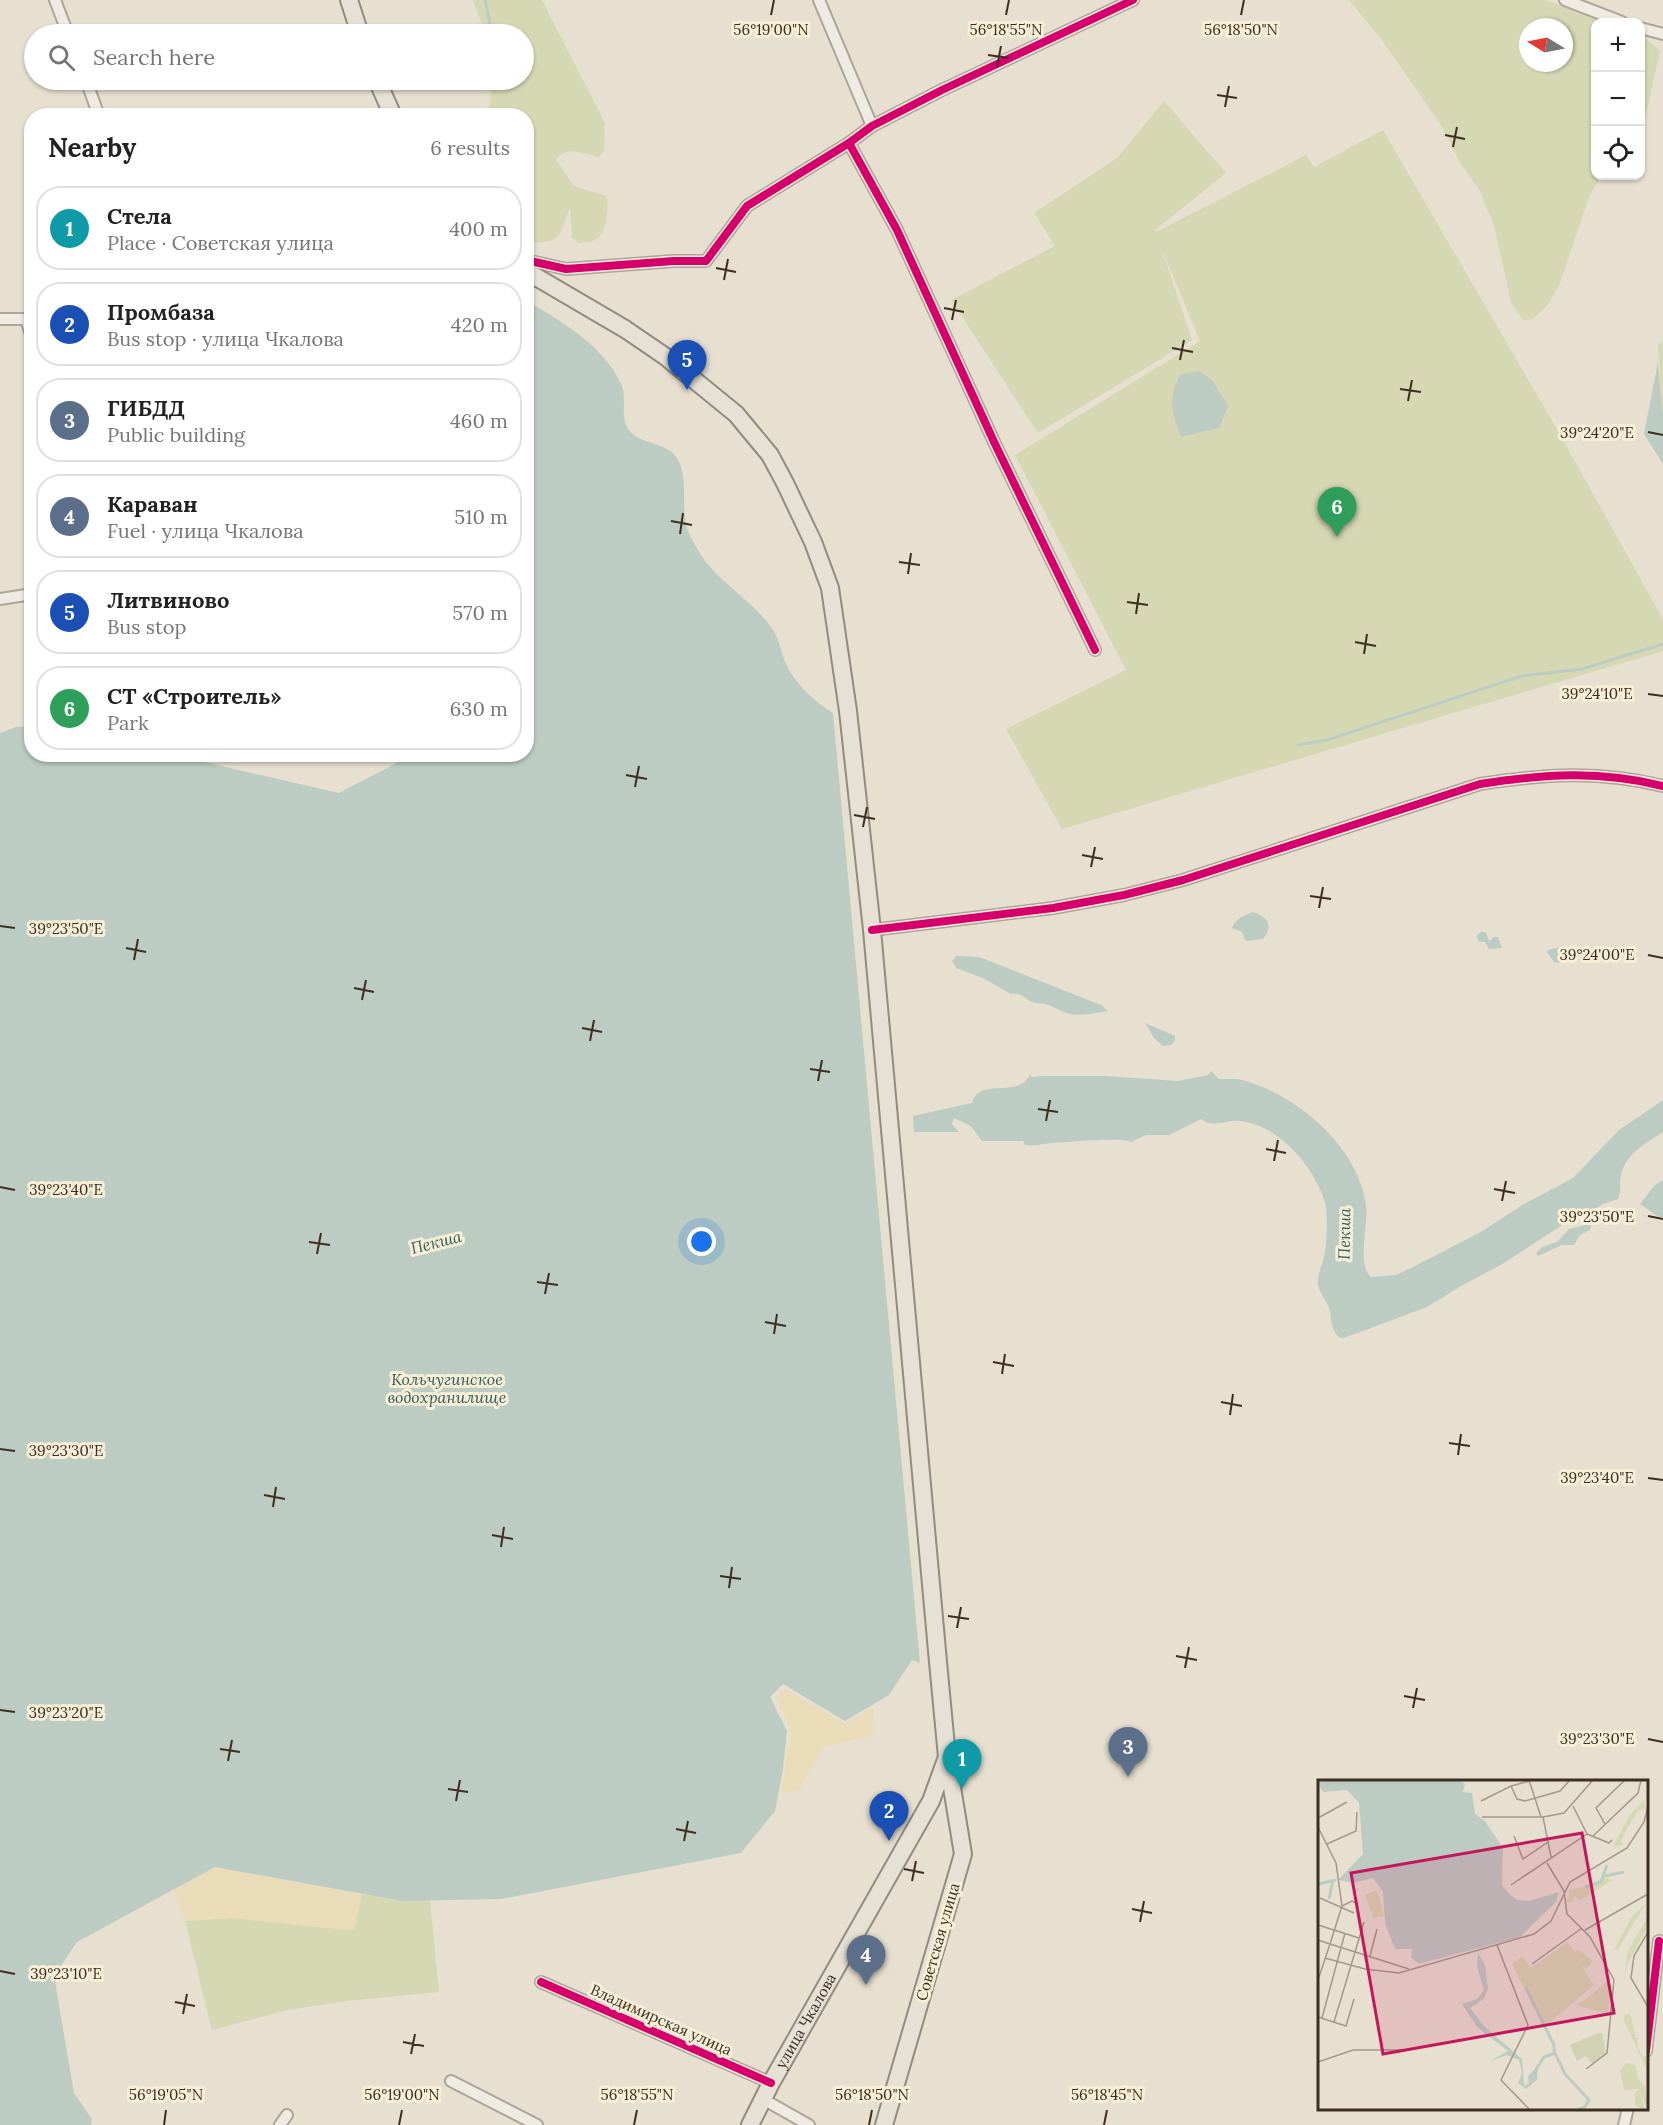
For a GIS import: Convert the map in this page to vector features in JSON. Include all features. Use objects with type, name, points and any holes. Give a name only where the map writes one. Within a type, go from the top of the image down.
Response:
[{"type":"main road","points":[[349,0],[357,24]]},
{"type":"main road","points":[[381,90],[389,108]]},
{"type":"main road","name":"Советская улица","points":[[534,276],[625,329],[666,357],[736,414],[770,454],[800,511],[830,588],[848,711],[872,930],[947,1757],[963,1854],[884,2125]]},
{"type":"main road","name":"улица Чкалова","points":[[750,2125],[771,2083],[931,1801],[947,1757]]},
{"type":"street","points":[[55,0],[64,24]]},
{"type":"street","points":[[819,0],[873,126]]},
{"type":"street","points":[[534,262],[566,269],[674,261],[706,261],[747,206],[873,126],[942,90],[1133,0]]},
{"type":"street","points":[[1565,0],[1612,18]]},
{"type":"street","points":[[1645,29],[1663,34]]},
{"type":"street","points":[[90,90],[96,108]]},
{"type":"street","points":[[849,143],[897,230],[995,444],[1095,650]]},
{"type":"street","points":[[0,319],[24,319]]},
{"type":"street","points":[[0,599],[24,595]]},
{"type":"street","points":[[872,930],[1053,908],[1124,895],[1183,880],[1480,784],[1569,774],[1633,778],[1663,786]]},
{"type":"street","points":[[1648,2042],[1659,1941]]},
{"type":"street","name":"Владимирская улица","points":[[541,1982],[771,2083]]},
{"type":"street","points":[[451,2082],[537,2125]]},
{"type":"street","points":[[763,2098],[809,2125]]},
{"type":"street","points":[[1624,2125],[1628,2110]]},
{"type":"street","points":[[280,2125],[287,2115]]},
{"type":"green space","points":[[473,0],[542,0],[605,123],[604,151],[598,157],[570,152],[560,155],[556,160],[574,186],[606,196],[608,206],[605,224],[601,235],[596,239],[579,243],[572,238],[570,207],[558,236],[547,242],[534,242],[534,108],[489,108],[491,90],[534,90],[534,24],[481,24]]},
{"type":"green space","points":[[1349,0],[1545,0],[1598,18],[1591,18],[1591,180],[1599,180],[1590,194],[1560,283],[1548,305],[1533,319],[1523,320],[1511,302],[1494,226],[1480,191],[1459,161],[1443,128],[1382,40]]},
{"type":"green space","points":[[1645,38],[1660,51],[1645,119]]},
{"type":"green space","points":[[1164,101],[1226,173],[1155,230],[1156,232],[1306,155],[1314,167],[1383,130],[1555,426],[1663,619],[1663,651],[1062,829],[1006,729],[1126,670],[1015,455],[1200,341],[1161,247],[1192,340],[1038,433],[951,300],[1055,246],[1034,213],[1117,158]]},
{"type":"green space","points":[[1663,341],[1663,414],[1658,345]]},
{"type":"green space","points":[[362,1894],[402,1901],[430,1900],[439,1992],[346,2001],[289,2010],[212,2030],[185,1921],[232,1918],[354,1930]]},
{"type":"sand","points":[[785,1689],[845,1724],[874,1707],[873,1735],[824,1747],[798,1791],[781,1793],[791,1729],[776,1698]]},
{"type":"sand","points":[[215,1867],[362,1894],[354,1930],[232,1918],[185,1921],[173,1890]]},
{"type":"water","name":"Кольчугинское водохранилище","points":[[534,305],[593,346],[613,370],[623,389],[624,415],[626,425],[631,432],[663,447],[677,458],[683,476],[688,531],[701,555],[719,577],[767,621],[775,634],[786,664],[800,686],[833,713],[920,1663],[912,1660],[889,1695],[845,1721],[783,1684],[770,1697],[787,1731],[783,1769],[775,1811],[741,1853],[501,1899],[402,1901],[215,1867],[77,1942],[54,1976],[74,2093],[92,2119],[91,2125],[0,2125],[0,733],[24,726],[24,762],[204,762],[339,793],[399,762],[534,762]]},
{"type":"water","points":[[1658,362],[1663,414],[1663,464],[1644,434]]},
{"type":"water","points":[[1199,371],[1212,380],[1228,406],[1219,428],[1181,437],[1173,412],[1172,398],[1181,374]]},
{"type":"water","points":[[1253,912],[1266,919],[1269,926],[1263,939],[1248,941],[1245,940],[1242,932],[1232,928],[1243,916]]},
{"type":"water","points":[[1482,931],[1486,933],[1489,941],[1498,937],[1502,948],[1489,949],[1485,942],[1479,942],[1476,936]]},
{"type":"water","points":[[1563,946],[1570,951],[1571,960],[1564,959],[1558,963],[1554,962],[1548,950]]},
{"type":"water","points":[[956,956],[979,957],[1101,1005],[1108,1011],[1076,1015],[1032,1002],[1018,994],[1011,994],[983,978],[956,968],[952,961]]},
{"type":"water","points":[[1145,1023],[1175,1036],[1175,1041],[1171,1045],[1163,1046],[1154,1038]]},
{"type":"water","name":"Пекша","points":[[1211,1071],[1219,1079],[1242,1080],[1283,1097],[1303,1110],[1337,1143],[1361,1183],[1366,1205],[1364,1263],[1371,1277],[1396,1275],[1411,1268],[1479,1233],[1524,1204],[1573,1178],[1619,1130],[1663,1100],[1663,1132],[1632,1154],[1621,1175],[1618,1199],[1603,1204],[1588,1213],[1590,1230],[1580,1235],[1574,1245],[1562,1245],[1538,1256],[1536,1253],[1542,1247],[1557,1242],[1569,1229],[1582,1226],[1586,1223],[1586,1217],[1570,1220],[1504,1263],[1427,1307],[1344,1338],[1338,1336],[1334,1331],[1329,1308],[1318,1283],[1327,1230],[1326,1208],[1320,1189],[1304,1162],[1281,1139],[1268,1130],[1240,1121],[1215,1124],[1201,1119],[1169,1135],[1146,1135],[1131,1142],[1094,1140],[1032,1146],[1025,1145],[1023,1141],[982,1141],[971,1126],[954,1118],[952,1124],[959,1132],[914,1132],[913,1116],[972,1103],[976,1095],[983,1091],[1018,1086],[1025,1082],[1030,1074],[1032,1077],[1106,1076],[1178,1081],[1208,1075]]},
{"type":"water","points":[[1663,1180],[1663,1217],[1659,1217],[1640,1204],[1654,1186]]},
{"type":"waterway","points":[[485,0],[490,24]]},
{"type":"waterway","points":[[1298,745],[1327,740],[1522,676],[1582,669],[1663,644]]},
{"type":"cycle path","points":[[534,262],[566,269],[674,261],[706,261],[747,206],[849,143],[872,126],[942,90],[1133,0]]},
{"type":"cycle path","points":[[849,143],[897,230],[995,444],[1095,650]]},
{"type":"cycle path","points":[[872,930],[1053,908],[1124,895],[1183,880],[1480,784],[1572,775],[1617,778],[1663,786]]},
{"type":"cycle path","points":[[1648,2034],[1659,1941]]},
{"type":"cycle path","points":[[541,1982],[771,2083]]},
{"type":"place","name":"Литвиново","points":[[687,390]]},
{"type":"place","name":"СТ «Строитель»","points":[[1337,537]]},
{"type":"place","name":"ГИБДД","points":[[1128,1777]]},
{"type":"place","name":"Стела","points":[[962,1789]]},
{"type":"place","name":"Промбаза","points":[[889,1841]]},
{"type":"place","name":"Караван","points":[[866,1985]]}]
